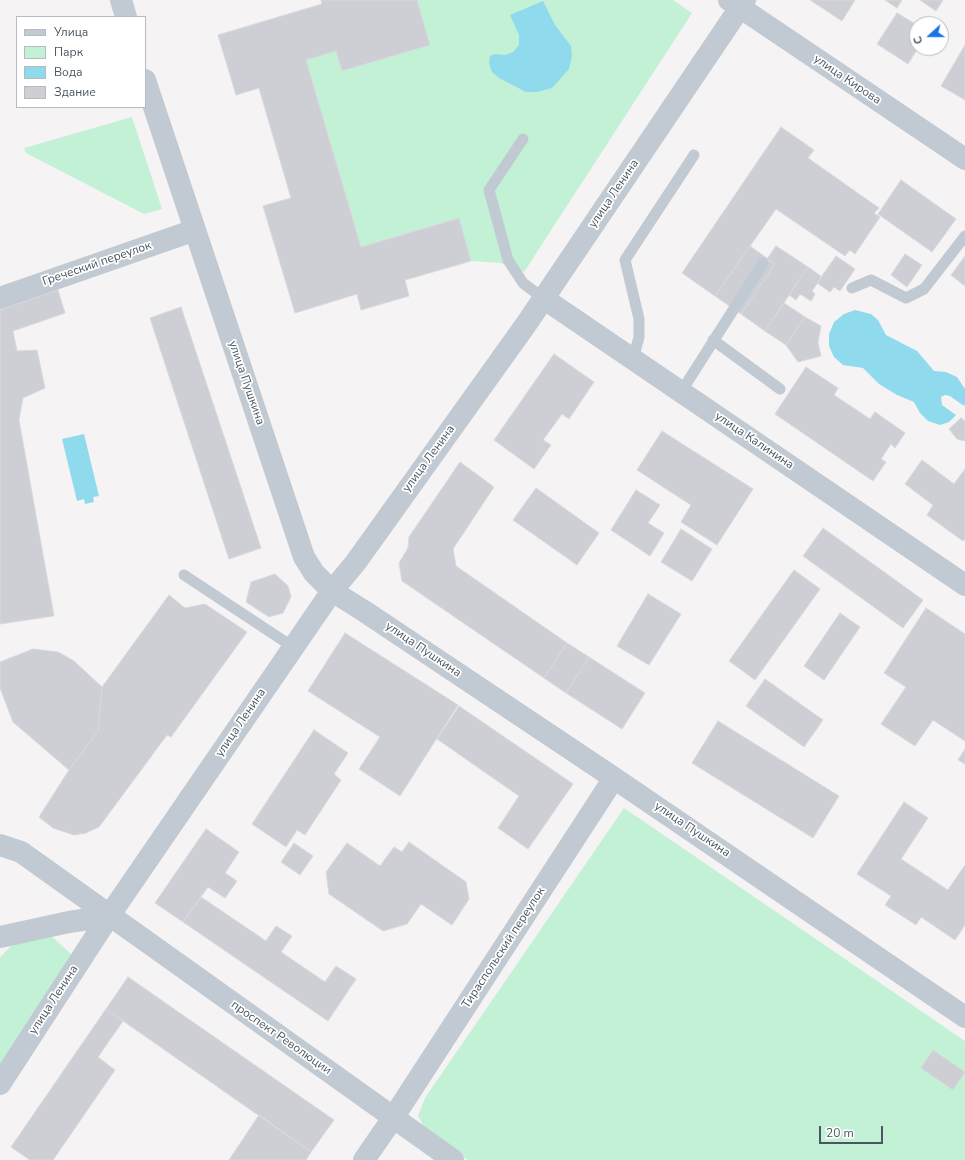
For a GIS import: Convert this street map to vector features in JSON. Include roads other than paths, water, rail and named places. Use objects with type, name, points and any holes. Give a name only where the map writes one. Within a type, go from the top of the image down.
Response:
[{"type":"street","points":[[121,0],[126,16]]},
{"type":"street","name":"улица Кирова","points":[[738,2],[965,159]]},
{"type":"street","name":"улица Ленина","points":[[0,1084],[109,916],[332,590],[356,562],[527,323],[738,2]]},
{"type":"street","name":"улица Пушкина","points":[[146,83],[304,557],[314,573],[332,590],[614,778],[965,1017]]},
{"type":"street","name":"Греческий переулок","points":[[0,298],[195,230]]},
{"type":"street","name":"улица Калинина","points":[[543,298],[965,585]]},
{"type":"street","name":"Тираспольский переулок","points":[[364,1160],[393,1118],[614,778]]},
{"type":"street","name":"проспект Революции","points":[[0,845],[21,852],[452,1160]]},
{"type":"street","points":[[0,937],[69,922],[109,916]]},
{"type":"lane","points":[[522,139],[490,190],[508,260],[523,283],[543,298]]},
{"type":"lane","points":[[633,359],[639,337],[639,319],[625,260],[694,155]]},
{"type":"lane","points":[[852,288],[871,280],[906,298],[924,289],[965,236]]},
{"type":"lane","points":[[681,392],[763,263]]},
{"type":"lane","points":[[714,340],[780,389]]},
{"type":"lane","points":[[184,575],[293,647]]},
{"type":"water","points":[[543,1],[555,25],[571,46],[572,56],[569,69],[552,88],[537,92],[526,92],[499,78],[492,72],[489,63],[490,56],[495,54],[505,55],[513,52],[519,45],[519,35],[510,15]]},
{"type":"water","points":[[855,310],[871,314],[878,320],[886,335],[917,351],[934,371],[946,372],[957,377],[965,389],[965,403],[964,406],[950,396],[945,395],[941,397],[942,405],[956,415],[949,422],[940,425],[928,421],[920,413],[914,402],[897,395],[879,384],[863,368],[843,365],[834,357],[829,346],[829,334],[834,322],[844,314]]},
{"type":"water","points":[[84,434],[99,496],[93,497],[94,502],[85,504],[84,499],[77,501],[62,439]]}]
